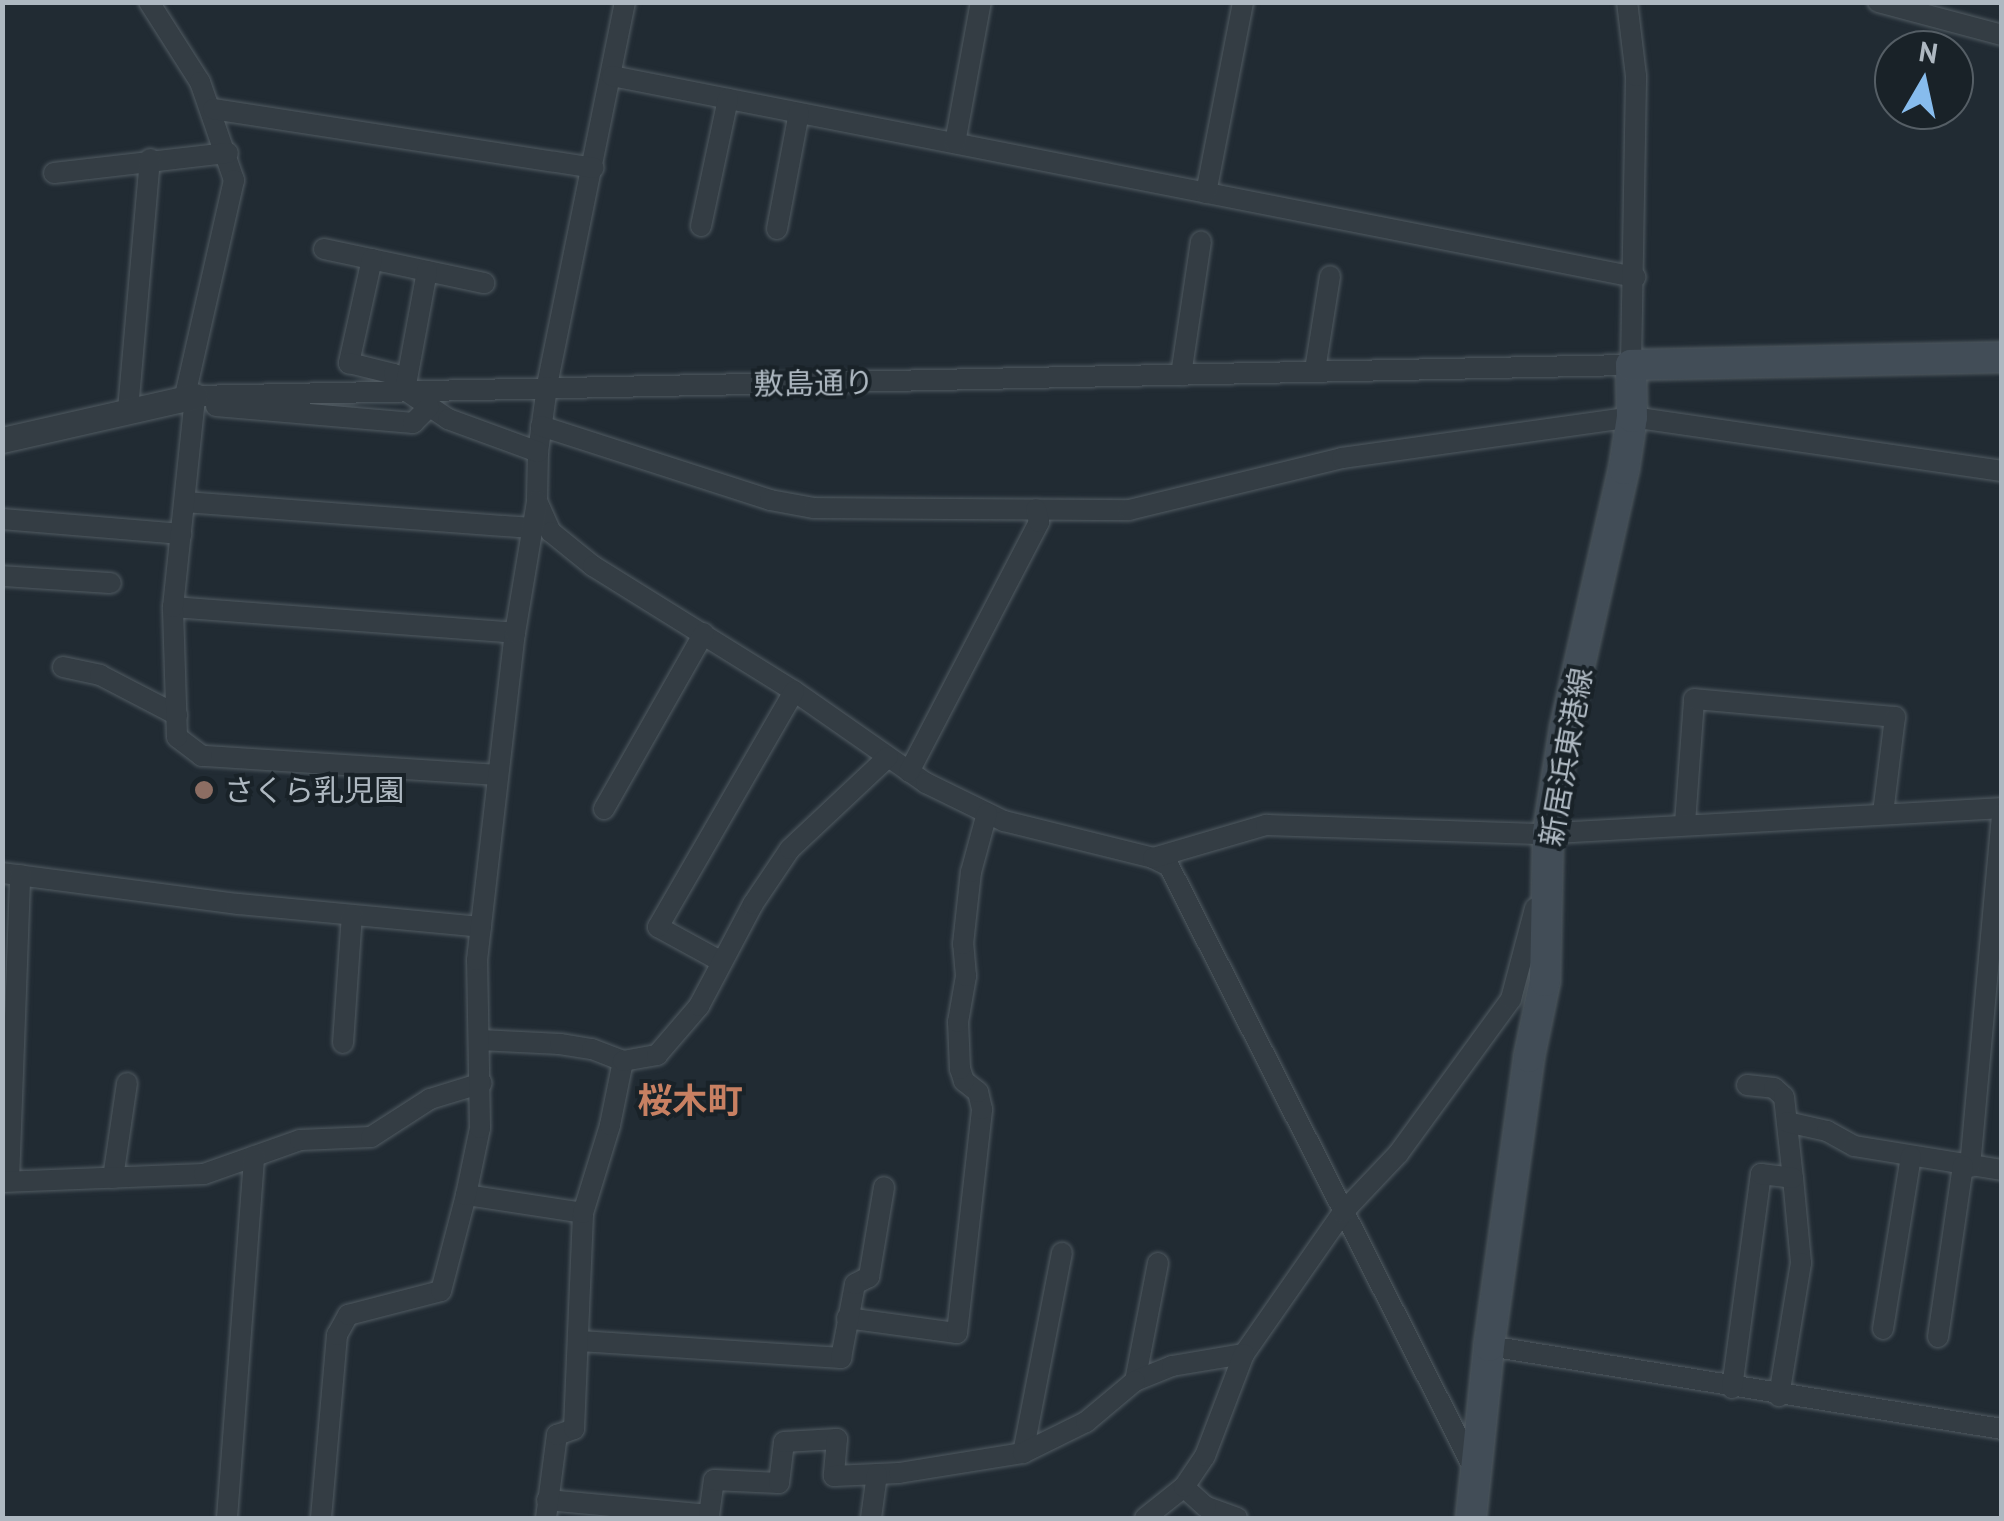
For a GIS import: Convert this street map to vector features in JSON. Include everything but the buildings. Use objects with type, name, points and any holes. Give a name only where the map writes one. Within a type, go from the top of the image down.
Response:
[{"type":"main road","points":[[1630,365],[2002,357]]},
{"type":"main road","name":"新居浜東港線","points":[[1471,1518],[1489,1346],[1529,1057],[1545,981],[1543,833],[1632,417],[1630,365]]},
{"type":"street","points":[[148,2],[213,110],[234,180],[191,400],[173,607],[178,737],[202,756],[498,776]]},
{"type":"street","points":[[322,1518],[336,1335],[348,1315],[442,1291],[480,1128],[481,928],[515,633],[537,501],[541,426],[625,2]]},
{"type":"street","points":[[955,143],[981,2]]},
{"type":"street","points":[[1206,193],[1243,2]]},
{"type":"street","points":[[1627,2],[1636,76],[1635,278],[1630,365]]},
{"type":"street","points":[[1878,2],[2002,35]]},
{"type":"street","points":[[612,76],[1635,278]]},
{"type":"street","points":[[701,226],[728,98]]},
{"type":"street","points":[[213,110],[592,168]]},
{"type":"street","points":[[777,229],[799,112]]},
{"type":"street","points":[[54,173],[228,153]]},
{"type":"street","points":[[128,410],[150,159]]},
{"type":"street","points":[[1181,374],[1201,241]]},
{"type":"street","points":[[324,249],[484,283]]},
{"type":"street","points":[[372,259],[349,363],[394,374],[405,390],[448,419],[538,452]]},
{"type":"street","points":[[405,390],[427,270]]},
{"type":"street","points":[[1316,370],[1330,276]]},
{"type":"street","name":"敷島通り","points":[[2,440],[128,410],[191,400],[405,390],[1630,365]]},
{"type":"street","points":[[191,400],[413,423],[429,406]]},
{"type":"street","points":[[541,426],[770,500],[814,508],[1129,510],[1342,458],[1632,417],[2002,471]]},
{"type":"street","points":[[537,501],[550,532],[607,575],[794,691],[909,772],[987,814],[1153,858],[1169,866],[1475,1471]]},
{"type":"street","points":[[185,502],[532,528]]},
{"type":"street","points":[[909,772],[1038,522],[1036,509]]},
{"type":"street","points":[[2,520],[181,534]]},
{"type":"street","points":[[2,576],[111,583]]},
{"type":"street","points":[[173,607],[515,633]]},
{"type":"street","points":[[604,810],[704,633]]},
{"type":"street","points":[[63,667],[100,675],[177,714]]},
{"type":"street","points":[[722,962],[658,927],[794,691]]},
{"type":"street","points":[[1685,823],[1694,699],[1895,717],[1883,813]]},
{"type":"street","points":[[480,1040],[560,1044],[592,1049],[622,1061],[657,1056],[699,1006],[790,850],[888,757]]},
{"type":"street","points":[[1153,858],[1266,825],[1543,833],[1883,813],[2002,811],[1967,1166],[1938,1337]]},
{"type":"street","points":[[847,1318],[958,1332],[982,1109],[978,1092],[964,1082],[960,1069],[958,1022],[966,976],[963,944],[971,872],[987,814]]},
{"type":"street","points":[[1146,1518],[1184,1487],[1204,1456],[1244,1354],[1343,1212],[1398,1154],[1512,999],[1534,922],[1543,833]]},
{"type":"street","points":[[481,928],[11,874],[6,1181],[204,1174],[300,1140],[371,1138],[430,1100],[482,1083]]},
{"type":"street","points":[[344,1043],[352,915]]},
{"type":"street","points":[[622,1061],[610,1125],[583,1213],[574,1429],[557,1435],[547,1509],[710,1515],[714,1480],[779,1483],[784,1442],[837,1439],[834,1476],[877,1474],[1023,1453],[1086,1422],[1135,1381],[1214,1356],[1244,1354]]},
{"type":"street","points":[[112,1178],[128,1083]]},
{"type":"street","points":[[1747,1085],[1774,1088],[1784,1097],[1793,1178],[1800,1263],[1779,1396]]},
{"type":"street","points":[[1787,1122],[1828,1131],[1854,1146],[2002,1170]]},
{"type":"street","points":[[227,1518],[254,1156]]},
{"type":"street","points":[[1884,1329],[1911,1156]]},
{"type":"street","points":[[1732,1388],[1761,1174],[1793,1178]]},
{"type":"street","points":[[580,1341],[841,1358],[855,1284],[869,1277],[884,1187]]},
{"type":"street","points":[[466,1195],[583,1213]]},
{"type":"street","points":[[1023,1453],[1062,1253]]},
{"type":"street","points":[[1135,1381],[1158,1263]]},
{"type":"street","points":[[1489,1346],[1779,1396],[2002,1429]]},
{"type":"street","points":[[871,1518],[877,1474]]},
{"type":"street","points":[[1184,1487],[1206,1508],[1237,1518]]},
{"type":"place","name":"さくら乳児園","points":[[204,790]]},
{"type":"district","name":"桜木町","points":[[690,1100]]}]
